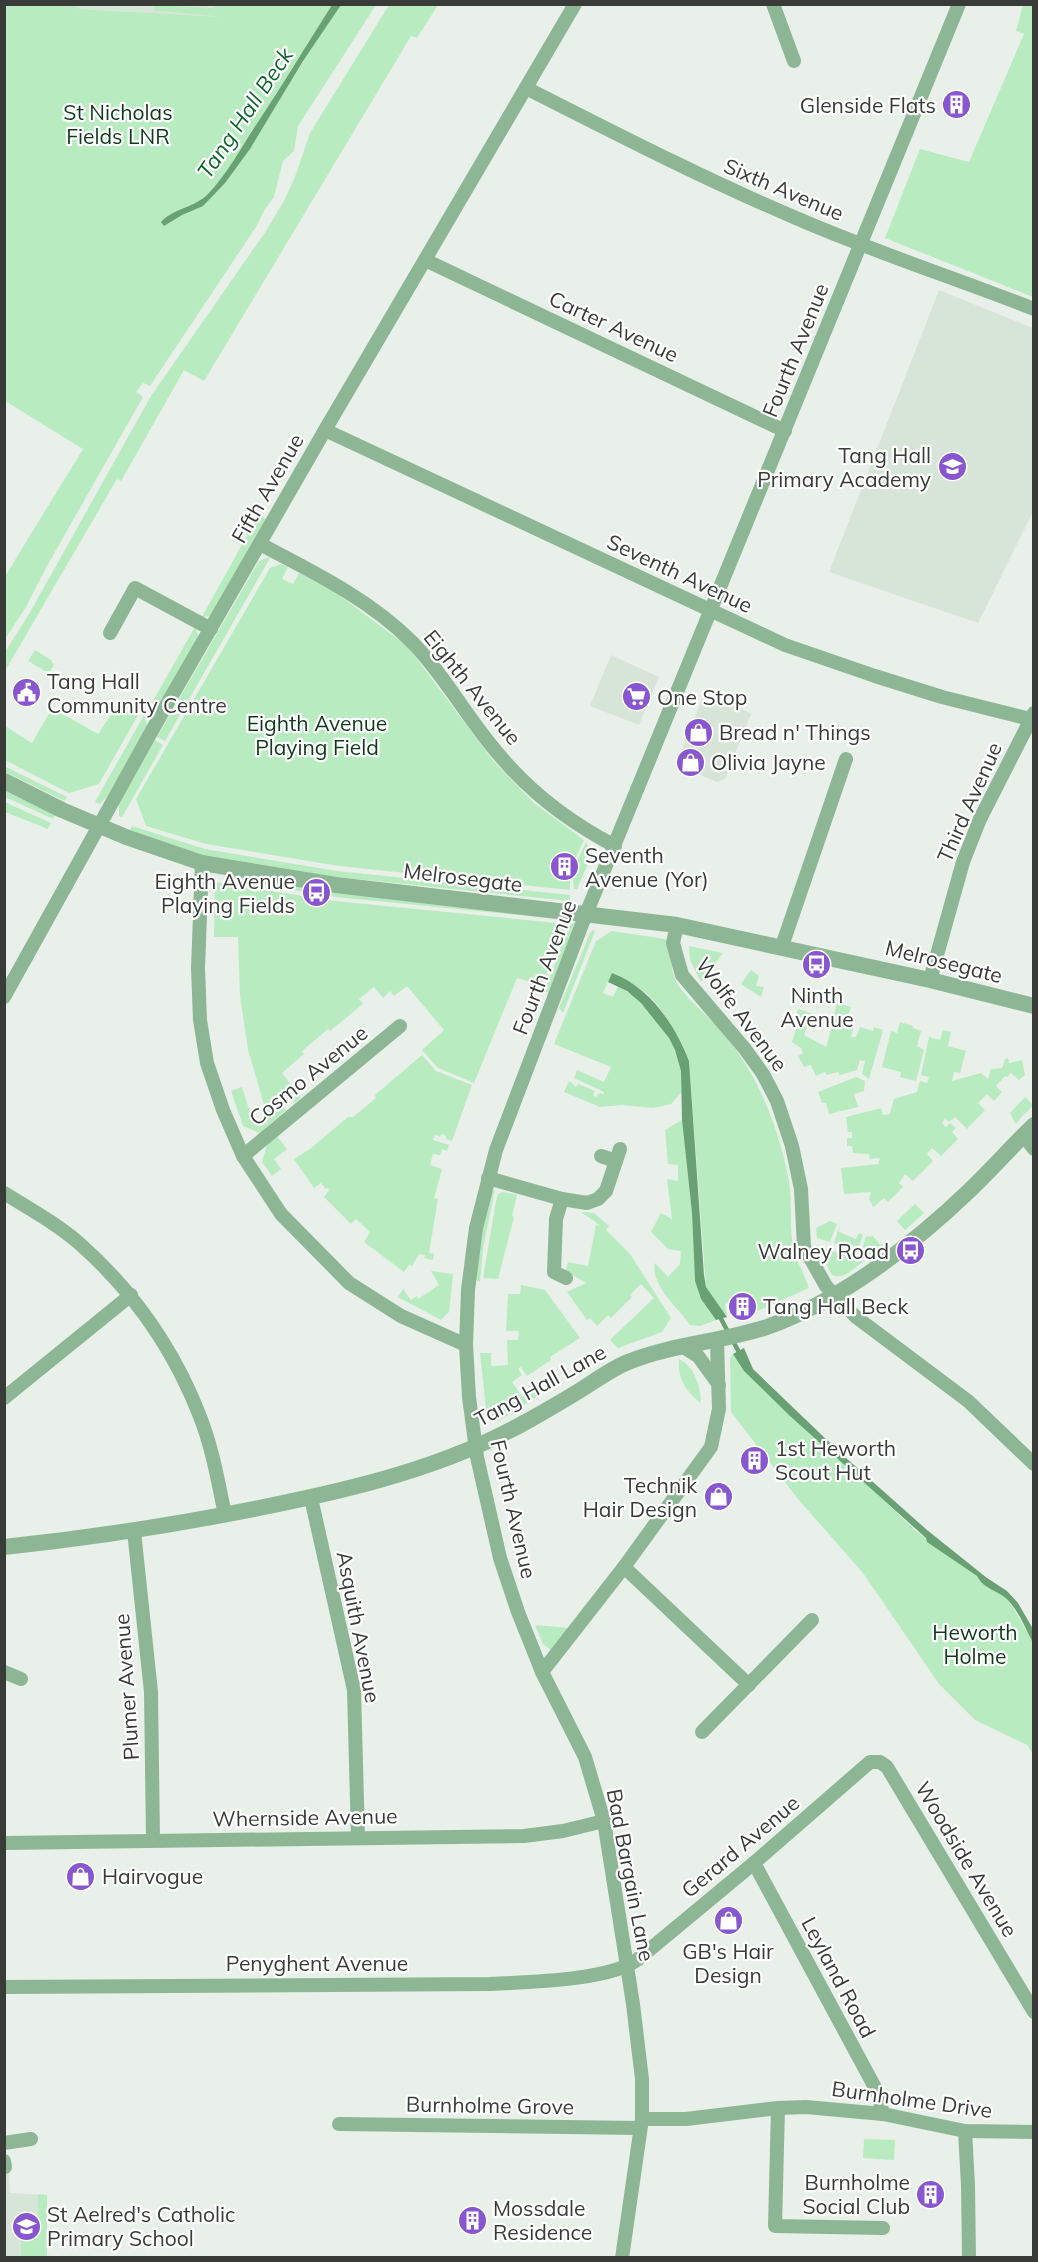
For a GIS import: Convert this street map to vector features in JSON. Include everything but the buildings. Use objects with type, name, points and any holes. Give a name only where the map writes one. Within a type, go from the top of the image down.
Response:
[{"type":"street","name":"Fifth Avenue","points":[[4,997],[98,825],[211,628],[575,4]]},
{"type":"street","points":[[773,4],[794,61]]},
{"type":"street","name":"Fourth Avenue","points":[[542,1672],[500,1558],[486,1500],[469,1397],[466,1345],[468,1290],[476,1228],[488,1178],[514,1100],[587,914],[959,4]]},
{"type":"street","name":"Sixth Avenue","points":[[526,88],[704,177],[796,219],[1034,309]]},
{"type":"street","name":"Carter Avenue","points":[[425,260],[785,430]]},
{"type":"street","name":"Seventh Avenue","points":[[325,430],[785,645],[942,697],[1032,718]]},
{"type":"street","name":"Eighth Avenue","points":[[260,544],[342,588],[412,642],[441,676],[501,757],[545,802],[582,829],[615,846]]},
{"type":"street","points":[[110,633],[135,588],[211,628]]},
{"type":"street","name":"Third Avenue","points":[[930,980],[963,862],[980,819],[1032,718]]},
{"type":"street","points":[[782,946],[846,759]]},
{"type":"street","name":"Melrosegate","points":[[4,781],[98,825],[202,863],[336,885],[677,925],[782,946],[1034,1006]]},
{"type":"street","points":[[202,863],[198,968],[200,1020],[207,1063],[223,1110],[243,1156],[281,1214],[349,1282],[402,1316],[466,1345]]},
{"type":"street","name":"Wolfe Avenue","points":[[677,925],[673,943],[682,975],[745,1049],[763,1074],[777,1101],[792,1146],[801,1189],[804,1247],[817,1272],[834,1296]]},
{"type":"street","name":"Cosmo Avenue","points":[[243,1156],[400,1026]]},
{"type":"street","points":[[1028,1130],[1034,1149]]},
{"type":"street","name":"Tang Hall Lane","points":[[4,1547],[134,1531],[311,1498],[407,1473],[477,1446],[523,1424],[627,1362],[743,1334],[797,1315],[834,1296],[926,1230],[970,1190],[1028,1130]]},
{"type":"street","points":[[488,1178],[562,1199],[587,1203],[598,1199],[606,1191],[618,1155],[601,1156]]},
{"type":"street","points":[[4,1193],[44,1217],[79,1243],[130,1295],[156,1330],[180,1371],[200,1416],[225,1515]]},
{"type":"street","points":[[555,1276],[556,1218],[562,1199]]},
{"type":"street","points":[[4,1398],[130,1295]]},
{"type":"street","points":[[834,1296],[856,1317],[968,1401],[1034,1464]]},
{"type":"street","points":[[542,1672],[624,1568],[711,1447],[719,1409],[717,1341]]},
{"type":"street","points":[[682,1347],[698,1356],[719,1386]]},
{"type":"street","name":"Asquith Avenue","points":[[311,1498],[354,1690],[358,1838]]},
{"type":"street","name":"Plumer Avenue","points":[[134,1531],[151,1692],[153,1840]]},
{"type":"street","points":[[624,1568],[749,1685]]},
{"type":"street","points":[[702,1732],[812,1620]]},
{"type":"street","points":[[6,1669],[21,1679]]},
{"type":"street","name":"Bad Bargain Lane","points":[[542,1672],[585,1757],[604,1821],[627,1966],[642,2079],[641,2123],[622,2258]]},
{"type":"street","name":"Gerard Avenue","points":[[627,1966],[754,1863],[870,1762],[880,1762]]},
{"type":"street","name":"Woodside Avenue","points":[[880,1762],[887,1767],[1034,2012]]},
{"type":"street","name":"Whernside Avenue","points":[[4,1843],[524,1836],[563,1831],[604,1821]]},
{"type":"street","name":"Leyland Road","points":[[754,1863],[878,2093],[883,2114]]},
{"type":"street","name":"Penyghent Avenue","points":[[4,1987],[490,1984],[555,1980],[612,1971],[627,1966]]},
{"type":"street","points":[[778,2108],[776,2226],[883,2228]]},
{"type":"street","name":"Burnholme Drive","points":[[641,2123],[778,2108],[833,2108],[883,2114],[965,2130],[1034,2132]]},
{"type":"street","name":"Burnholme Grove","points":[[339,2124],[641,2123]]},
{"type":"street","points":[[965,2130],[969,2258]]},
{"type":"street","points":[[4,2143],[32,2139]]},
{"type":"street","points":[[4,2161],[5,2167]]},
{"type":"shaded area","points":[[74,5],[231,5],[225,17],[80,9]]},
{"type":"shaded area","points":[[332,5],[341,5],[303,61],[250,149],[225,183],[203,206],[164,226],[161,222],[166,217],[202,199],[222,177]]},
{"type":"shaded area","name":"Tang Hall Primary Academy","points":[[939,290],[1033,328],[1033,512],[978,623],[829,572]]},
{"type":"shaded area","points":[[611,655],[659,677],[639,725],[590,706]]},
{"type":"shaded area","points":[[704,694],[737,706],[751,714],[725,779],[717,782],[676,765]]},
{"type":"shaded area","points":[[612,973],[638,988],[660,1009],[669,1021],[689,1061],[704,1275],[706,1287],[727,1317],[716,1320],[701,1299],[695,1281],[692,1213],[682,1120],[681,1071],[675,1050],[669,1038],[641,1003],[627,991],[608,982]]},
{"type":"shaded area","points":[[744,1348],[753,1369],[828,1441],[843,1452],[846,1458],[927,1530],[1007,1591],[1018,1603],[1033,1629],[1033,1643],[1008,1600],[927,1542],[926,1538],[790,1416],[744,1371],[733,1354]]},
{"type":"shaded area","name":"St Aelred's Catholic Primary School","points":[[5,2172],[9,2172],[10,2193],[47,2195],[47,2257],[5,2258]]},
{"type":"green space","name":"St Nicholas Fields LNR","points":[[5,5],[74,5],[80,9],[224,17],[153,10],[154,5],[214,8],[215,5],[376,5],[298,126],[294,151],[283,161],[274,197],[256,227],[150,386],[143,383],[136,392],[143,397],[26,607],[5,639],[4,578],[83,449],[5,401]]},
{"type":"green space","points":[[389,5],[438,5],[417,38],[411,36],[204,381],[184,370],[121,481],[117,479],[5,671],[5,652],[29,614],[151,396],[266,231],[295,177],[310,133]]},
{"type":"green space","points":[[1023,5],[1034,5],[1033,297],[885,238],[920,149],[969,162],[1024,34],[1016,31]]},
{"type":"green space","points":[[260,512],[266,520],[214,611],[210,616],[202,617]]},
{"type":"green space","points":[[269,557],[165,741],[157,737],[259,561]]},
{"type":"green space","name":"Eighth Avenue Playing Field","points":[[281,564],[288,567],[282,579],[293,584],[299,573],[339,595],[407,646],[495,763],[534,803],[584,840],[570,871],[570,890],[339,866],[206,844],[146,826],[136,799],[270,568]]},
{"type":"green space","points":[[195,627],[198,640],[160,704],[150,706]]},
{"type":"green space","points":[[35,650],[51,660],[54,665],[50,671],[45,671],[28,661]]},
{"type":"green space","points":[[52,708],[98,734],[113,713],[123,711],[138,715],[99,784],[69,793],[5,760],[5,726],[32,743]]},
{"type":"green space","points":[[144,715],[148,727],[108,796],[100,804],[95,802]]},
{"type":"green space","points":[[155,740],[163,745],[122,817],[119,816],[119,804]]},
{"type":"green space","points":[[4,766],[67,797],[65,801],[5,772]]},
{"type":"green space","points":[[5,791],[55,814],[53,819],[5,797]]},
{"type":"green space","points":[[5,802],[51,823],[48,829],[5,812]]},
{"type":"green space","points":[[132,826],[205,849],[337,871],[570,895],[570,901],[336,877],[203,855],[130,830]]},
{"type":"green space","points":[[586,842],[592,853],[591,857],[577,889],[574,889],[572,871]]},
{"type":"green space","points":[[231,876],[336,892],[568,920],[336,897],[230,880]]},
{"type":"green space","points":[[215,882],[335,901],[567,924],[542,985],[517,978],[474,1083],[438,1068],[422,1050],[444,1030],[407,986],[394,996],[390,991],[383,998],[374,987],[359,999],[363,1004],[302,1051],[304,1054],[282,1073],[301,1097],[295,1103],[288,1095],[280,1102],[286,1110],[260,1133],[243,1126],[231,1091],[242,1087],[253,1122],[268,1118],[248,1050],[240,996],[238,937],[214,937]]},
{"type":"green space","points":[[571,923],[578,923],[549,993],[544,991]]},
{"type":"green space","points":[[593,930],[595,931],[563,1013],[559,1008]]},
{"type":"green space","points":[[612,931],[665,939],[668,943],[677,982],[737,1051],[757,1084],[784,1157],[791,1202],[793,1245],[809,1288],[753,1313],[748,1298],[725,1304],[727,1317],[706,1287],[689,1061],[657,1004],[635,985],[612,973],[603,993],[613,997],[618,986],[640,1002],[658,1022],[678,1057],[681,1093],[671,1104],[654,1108],[622,1105],[600,1107],[564,1092],[569,1081],[576,1087],[578,1084],[595,1091],[593,1095],[596,1097],[599,1093],[604,1094],[574,1078],[577,1070],[604,1082],[611,1067],[554,1044],[596,941]]},
{"type":"green space","points":[[689,946],[723,953],[701,982],[690,960]]},
{"type":"green space","points":[[751,970],[759,976],[756,986],[764,987],[761,997],[741,984]]},
{"type":"green space","points":[[837,1003],[851,1007],[846,1022],[854,1025],[851,1037],[856,1037],[860,1027],[873,1031],[874,1027],[883,1030],[869,1079],[862,1074],[865,1061],[860,1060],[857,1070],[840,1075],[838,1072],[827,1075],[825,1072],[816,1076],[811,1065],[804,1067],[798,1056],[803,1053],[801,1048],[792,1042],[797,1026],[794,1024],[798,1009],[817,1015],[814,1025],[808,1024],[804,1035],[826,1047]]},
{"type":"green space","points":[[900,1022],[921,1031],[917,1046],[924,1050],[916,1081],[900,1077],[901,1072],[882,1067],[891,1031],[897,1033]]},
{"type":"green space","points":[[943,1030],[951,1032],[948,1046],[966,1051],[960,1073],[954,1072],[952,1081],[981,1073],[988,1079],[991,1069],[1002,1068],[1005,1059],[1008,1058],[1009,1063],[1022,1060],[1025,1075],[1019,1080],[1011,1073],[1005,1076],[996,1086],[1002,1092],[994,1101],[987,1094],[978,1103],[985,1110],[967,1129],[955,1117],[949,1122],[945,1119],[942,1123],[946,1127],[950,1123],[956,1128],[952,1132],[958,1139],[941,1156],[932,1148],[927,1154],[933,1161],[913,1181],[905,1174],[899,1183],[903,1187],[888,1202],[884,1198],[873,1207],[869,1199],[871,1192],[844,1194],[841,1168],[878,1164],[880,1158],[870,1159],[869,1154],[853,1153],[852,1146],[847,1146],[847,1138],[852,1138],[852,1132],[848,1132],[846,1117],[881,1108],[883,1115],[890,1114],[894,1099],[917,1092],[920,1081],[927,1083],[929,1077],[921,1075],[929,1037],[940,1040]]},
{"type":"green space","points":[[422,1055],[436,1071],[472,1085],[452,1141],[441,1134],[440,1137],[435,1135],[433,1140],[449,1145],[447,1151],[442,1149],[440,1155],[433,1154],[430,1165],[442,1169],[434,1198],[438,1199],[429,1253],[434,1254],[433,1260],[419,1254],[412,1266],[409,1265],[404,1272],[364,1242],[370,1232],[356,1219],[351,1224],[324,1197],[328,1188],[326,1189],[321,1183],[314,1188],[294,1159],[310,1149],[348,1117],[353,1117]]},
{"type":"green space","points":[[856,1077],[865,1081],[864,1091],[854,1094],[858,1107],[829,1114],[826,1103],[822,1103],[818,1092]]},
{"type":"green space","points":[[1025,1097],[1033,1105],[1025,1114],[1017,1107],[1024,1114],[1016,1124],[1010,1113]]},
{"type":"green space","points":[[682,1120],[692,1213],[695,1281],[701,1299],[716,1320],[700,1326],[690,1325],[666,1296],[657,1280],[655,1263],[668,1277],[680,1264],[681,1251],[668,1249],[651,1232],[661,1213],[672,1219],[667,1179],[678,1181],[678,1165],[668,1164],[665,1130]]},
{"type":"green space","points":[[277,1136],[287,1149],[274,1159],[281,1169],[272,1176],[262,1162],[267,1145]]},
{"type":"green space","points":[[495,1189],[483,1249],[480,1282],[474,1279],[478,1251],[490,1193]]},
{"type":"green space","points":[[503,1192],[517,1195],[512,1216],[514,1217],[498,1279],[483,1278],[496,1201],[498,1194]]},
{"type":"green space","points":[[915,1204],[924,1213],[905,1230],[897,1221]]},
{"type":"green space","points":[[581,1212],[594,1213],[609,1226],[606,1230],[630,1254],[671,1318],[662,1332],[618,1348],[610,1340],[654,1298],[641,1284],[630,1295],[632,1297],[611,1318],[608,1315],[597,1326],[590,1318],[587,1320],[567,1292],[586,1283],[566,1271],[568,1262],[588,1266],[596,1225],[601,1226]]},
{"type":"green space","points":[[830,1221],[837,1224],[830,1242],[817,1238],[816,1228]]},
{"type":"green space","points":[[840,1225],[839,1232],[856,1239],[859,1233],[863,1235],[857,1252],[834,1243]]},
{"type":"green space","points":[[872,1235],[880,1245],[884,1246],[871,1256],[861,1253],[866,1236],[871,1237]]},
{"type":"green space","points":[[816,1245],[863,1262],[845,1275],[832,1275]]},
{"type":"green space","points":[[431,1271],[453,1274],[449,1312],[441,1320],[398,1297],[403,1289],[411,1300],[417,1296],[418,1299],[439,1285]]},
{"type":"green space","points":[[521,1285],[545,1290],[580,1338],[550,1357],[551,1360],[527,1376],[521,1367],[518,1369],[522,1375],[512,1382],[522,1397],[535,1389],[538,1396],[497,1422],[487,1418],[480,1353],[491,1353],[491,1366],[508,1365],[507,1340],[518,1340],[519,1331],[506,1331],[508,1294],[520,1294]]},
{"type":"green space","name":"Heworth Holme","points":[[733,1354],[916,1531],[977,1576],[978,1580],[1005,1597],[1011,1604],[1033,1643],[1033,1754],[1027,1745],[975,1720],[939,1684],[863,1573],[798,1499],[731,1412],[730,1358]]},
{"type":"green space","points":[[679,1359],[689,1367],[696,1378],[701,1403],[691,1394],[681,1378]]},
{"type":"green space","points":[[535,1625],[570,1628],[551,1650],[543,1644]]},
{"type":"green space","points":[[864,2139],[895,2140],[894,2160],[863,2158]]},
{"type":"green space","points":[[38,2194],[47,2195],[47,2257],[21,2257],[21,2222],[38,2222]]},
{"type":"waterway","name":"Tang Hall Beck","points":[[719,1315],[741,1356]]},
{"type":"place","name":"Glenside Flats","points":[[957,105]]},
{"type":"place","name":"Tang Hall Primary Academy","points":[[952,467]]},
{"type":"place","name":"Tang Hall Community Centre","points":[[26,693]]},
{"type":"place","name":"One Stop","points":[[636,697]]},
{"type":"place","name":"Bread n' Things","points":[[698,732]]},
{"type":"place","name":"Olivia Jayne","points":[[690,762]]},
{"type":"place","name":"Seventh Avenue (Yor)","points":[[564,867]]},
{"type":"place","name":"Eighth Avenue Playing Fields","points":[[316,893]]},
{"type":"place","name":"Ninth Avenue","points":[[817,964]]},
{"type":"place","name":"Walney Road","points":[[910,1251]]},
{"type":"place","name":"Tang Hall Beck","points":[[742,1306]]},
{"type":"place","name":"1st Heworth Scout Hut","points":[[754,1460]]},
{"type":"place","name":"Technik Hair Design","points":[[718,1497]]},
{"type":"place","name":"Hairvogue","points":[[81,1876]]},
{"type":"place","name":"GB's Hair Design","points":[[728,1920]]},
{"type":"place","name":"Burnholme Social Club","points":[[931,2194]]},
{"type":"place","name":"Mossdale Residence","points":[[472,2220]]},
{"type":"place","name":"St Aelred's Catholic Primary School","points":[[26,2226]]}]
